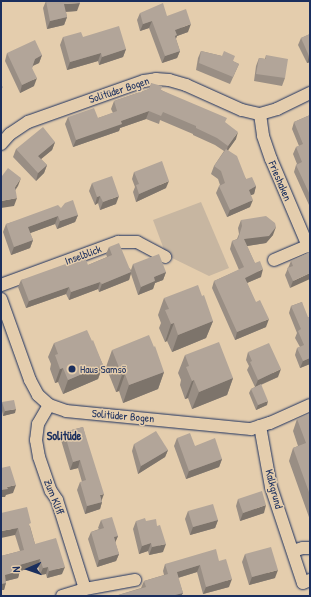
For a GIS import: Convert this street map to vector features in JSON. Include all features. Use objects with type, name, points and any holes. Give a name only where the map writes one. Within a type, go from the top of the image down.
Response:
[{"type":"street","name":"Solitüder Bogen","points":[[1,144],[10,134],[28,122],[144,80],[169,80],[186,85],[242,110],[260,114]]},
{"type":"street","points":[[260,114],[277,109],[310,93]]},
{"type":"street","name":"Frieshaken","points":[[260,114],[263,136],[271,159],[309,245],[274,260]]},
{"type":"street","name":"Inselblick","points":[[1,284],[118,242],[137,242],[165,257]]},
{"type":"street","name":"Solitüder Bogen","points":[[1,298],[30,380],[38,395],[49,405],[66,411],[251,429],[310,406]]},
{"type":"street","name":"Zum Kliff","points":[[49,405],[38,424],[36,440],[39,457],[51,491],[57,500],[85,589]]},
{"type":"street","name":"Kalkgrund","points":[[260,426],[271,487],[304,584],[310,580]]},
{"type":"street","points":[[293,550],[310,548]]},
{"type":"street","points":[[62,596],[85,589],[135,580]]},
{"type":"shaded area","points":[[201,202],[229,268],[209,276],[166,255],[153,220]]},
{"type":"building","points":[[46,1],[80,1],[80,3],[64,4],[67,17],[50,21]]},
{"type":"building","points":[[163,3],[167,16],[186,9],[191,24],[175,30],[177,35],[175,36],[180,51],[165,56],[152,21],[143,24],[140,13]]},
{"type":"building","points":[[119,26],[126,49],[102,57],[101,53],[70,62],[63,37],[81,32],[83,37]]},
{"type":"building","points":[[310,34],[310,56],[309,56],[301,38]]},
{"type":"building","points":[[35,40],[42,55],[35,59],[32,68],[37,78],[22,85],[7,53]]},
{"type":"building","points":[[201,51],[222,56],[224,51],[235,56],[233,61],[239,64],[233,77],[199,63]]},
{"type":"building","points":[[266,55],[288,59],[285,78],[256,74],[259,58],[266,59]]},
{"type":"building","points":[[151,83],[162,86],[161,90],[227,118],[225,122],[238,132],[228,146],[217,138],[196,128],[196,126],[163,112],[161,116],[149,111],[121,121],[122,124],[76,140],[68,117],[94,108],[98,118],[117,111],[114,101],[149,89]]},
{"type":"building","points":[[310,115],[310,195],[296,165],[302,162],[296,147],[303,144],[294,122]]},
{"type":"building","points":[[43,127],[55,142],[38,156],[47,165],[38,173],[16,149]]},
{"type":"building","points":[[226,149],[237,156],[246,179],[252,177],[256,186],[249,190],[253,200],[230,210],[219,186],[225,183],[221,171],[214,166]]},
{"type":"building","points":[[162,161],[169,181],[139,194],[136,185],[139,184],[134,172]]},
{"type":"building","points":[[8,168],[21,178],[15,187],[17,198],[1,201],[1,176]]},
{"type":"building","points":[[112,176],[119,196],[103,202],[100,196],[97,197],[92,183]]},
{"type":"building","points":[[73,200],[78,215],[60,221],[58,216],[28,227],[33,240],[14,247],[6,224],[58,205],[61,208],[65,203]]},
{"type":"building","points":[[266,216],[275,223],[276,227],[269,236],[244,239],[255,263],[260,261],[263,269],[245,278],[256,302],[260,300],[269,319],[237,332],[214,281],[244,267],[232,241],[238,239],[242,226],[241,220]]},
{"type":"building","points":[[119,243],[131,272],[102,284],[100,282],[71,292],[69,287],[29,301],[21,280],[85,257],[88,265],[112,255],[109,247]]},
{"type":"building","points":[[310,252],[310,273],[293,281],[287,268],[293,266],[291,261]]},
{"type":"building","points":[[159,254],[166,272],[154,277],[155,281],[141,287],[133,264]]},
{"type":"building","points":[[198,285],[202,296],[204,295],[213,321],[178,335],[174,323],[171,324],[165,310],[169,309],[164,298]]},
{"type":"building","points":[[302,302],[308,317],[310,317],[310,358],[303,361],[297,348],[304,345],[298,331],[301,329],[291,306]]},
{"type":"building","points":[[87,330],[92,341],[93,340],[103,365],[68,380],[63,368],[60,369],[55,355],[58,354],[54,343]]},
{"type":"building","points":[[149,335],[154,347],[155,346],[164,372],[129,385],[125,374],[122,375],[112,350]]},
{"type":"building","points":[[219,342],[233,378],[199,392],[186,367],[189,366],[185,355]]},
{"type":"building","points":[[269,343],[281,369],[258,380],[250,362],[252,361],[248,352]]},
{"type":"building","points":[[261,384],[268,401],[258,405],[251,389]]},
{"type":"building","points":[[14,400],[16,409],[5,411],[2,402]]},
{"type":"building","points":[[310,414],[310,495],[293,448],[306,443],[297,419]]},
{"type":"building","points":[[83,427],[104,494],[100,495],[102,502],[87,506],[80,482],[86,480],[80,460],[73,462],[64,432]]},
{"type":"building","points":[[156,431],[168,450],[141,466],[134,444]]},
{"type":"building","points":[[190,433],[195,446],[215,438],[222,459],[189,471],[177,438]]},
{"type":"building","points":[[10,466],[16,485],[7,487],[8,489],[1,490],[1,468]]},
{"type":"building","points":[[262,491],[266,505],[243,513],[238,499]]},
{"type":"building","points":[[213,504],[218,520],[193,527],[188,511]]},
{"type":"building","points":[[27,507],[31,523],[29,524],[35,544],[56,538],[65,567],[49,571],[48,567],[43,568],[40,559],[16,566],[20,571],[5,575],[6,583],[1,584],[1,556],[24,550],[18,528],[1,531],[1,513]]},
{"type":"building","points":[[112,517],[118,536],[114,537],[119,554],[99,560],[91,532],[104,528],[101,520]]},
{"type":"building","points":[[145,518],[146,521],[156,519],[157,526],[160,525],[166,544],[152,547],[151,543],[142,546],[136,521]]},
{"type":"building","points":[[271,547],[278,570],[252,577],[245,554]]},
{"type":"building","points":[[216,549],[219,561],[226,559],[232,579],[206,587],[200,565],[177,572],[183,593],[171,596],[115,596],[146,587],[144,581],[168,574],[165,564]]},
{"type":"place","name":"Haus Samsö","points":[[72,369]]},
{"type":"district","name":"Solitüde","points":[[64,436]]}]
